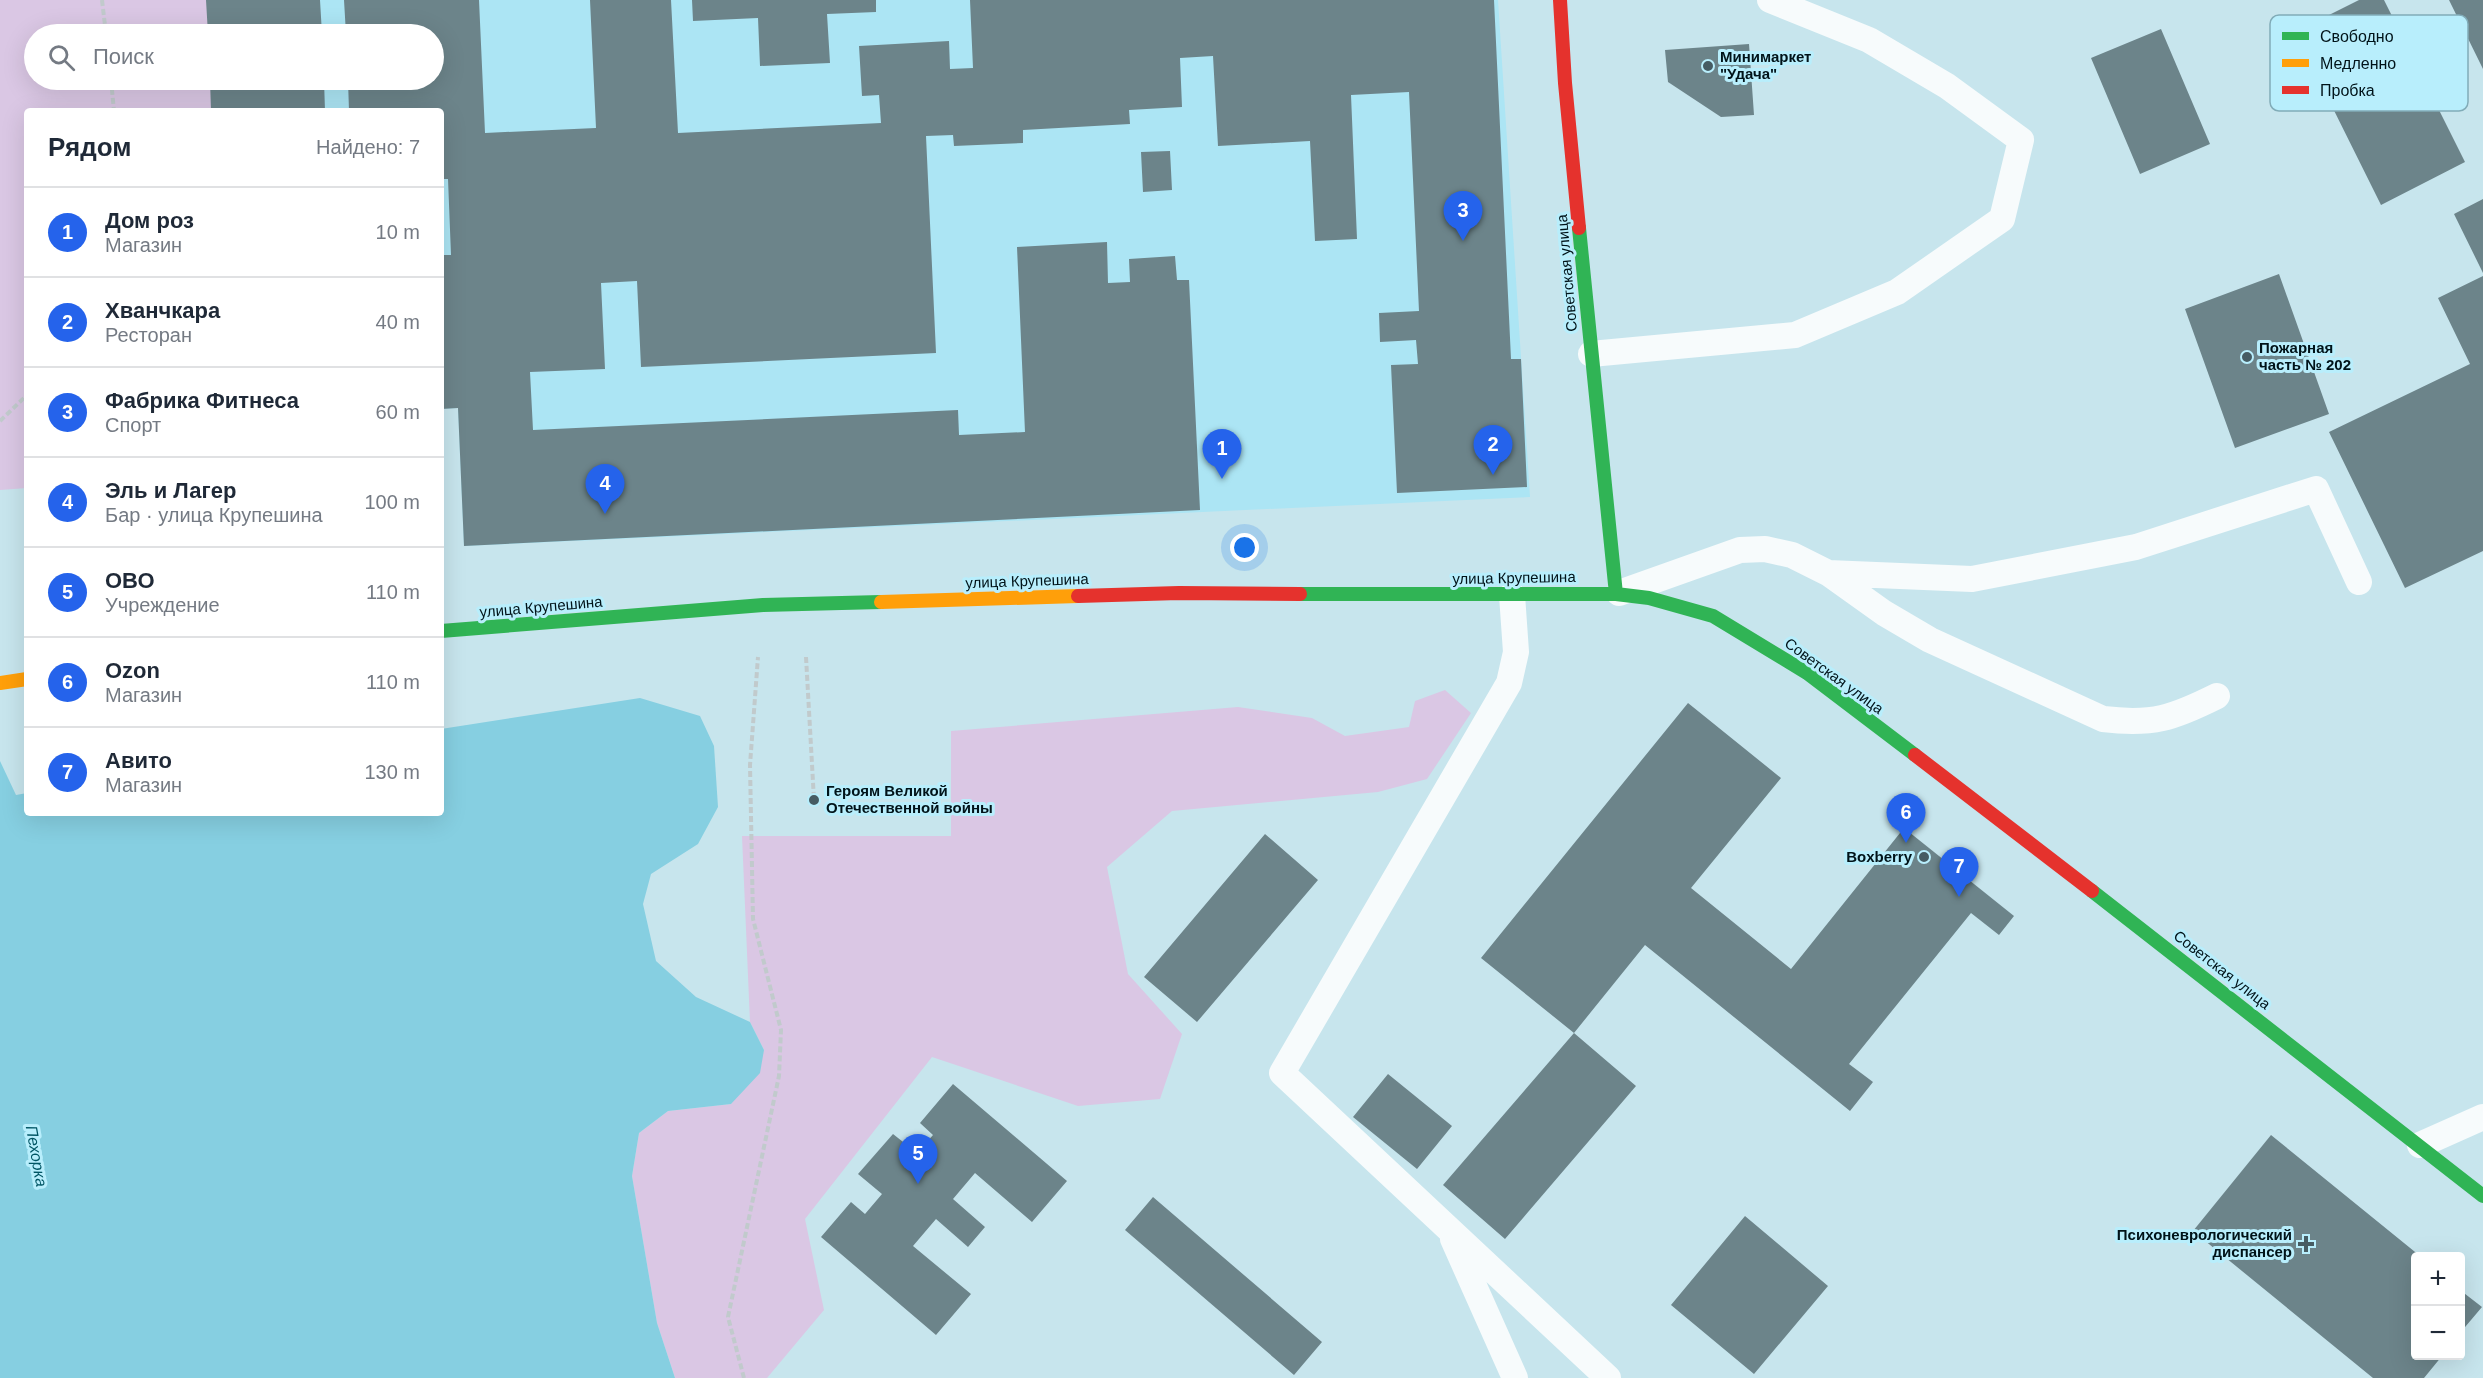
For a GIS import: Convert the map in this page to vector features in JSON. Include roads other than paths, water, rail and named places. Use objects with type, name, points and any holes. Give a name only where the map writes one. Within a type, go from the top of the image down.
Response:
[{"type":"main road","name":"Советская улица","points":[[1560,0],[1566,94],[1616,594],[1649,598],[1713,615],[1807,673],[2212,982],[2483,1197]]},
{"type":"main road","name":"улица Крупешина","points":[[444,631],[763,605],[1179,593],[1616,594]]},
{"type":"main road","points":[[0,682],[24,679]]},
{"type":"lane","points":[[1591,354],[1795,335],[1897,292],[2002,219],[2021,140],[1947,86],[1869,39],[1770,0]]},
{"type":"lane","points":[[1828,573],[1972,579],[2136,546],[2316,489],[2359,582]]},
{"type":"lane","points":[[1616,594],[1740,550],[1765,549],[1792,555],[1828,573],[1884,613],[1930,640],[2103,719],[2132,722],[2157,721],[2186,711],[2217,696]]},
{"type":"lane","points":[[1512,595],[1516,652],[1509,683],[1282,1073],[1608,1378]]},
{"type":"lane","points":[[2420,1145],[2483,1117]]},
{"type":"lane","points":[[1448,1227],[1515,1378]]},
{"type":"water","name":"Пехорка","points":[[640,698],[700,716],[714,746],[718,807],[698,844],[651,874],[643,904],[656,961],[696,997],[750,1022],[764,1050],[760,1073],[731,1104],[668,1111],[639,1133],[632,1176],[657,1323],[675,1378],[0,1378],[0,761],[16,795],[24,794],[24,816],[444,816],[444,729]]},
{"type":"place","name":"Минимаркет \"Удача\"","points":[[1708,66]]},
{"type":"place","name":"Фабрика Фитнеса","points":[[1463,241]]},
{"type":"place","name":"Пожарная часть № 202","points":[[2247,357]]},
{"type":"place","name":"Хванчкара","points":[[1493,475]]},
{"type":"place","name":"Дом роз","points":[[1222,479]]},
{"type":"place","name":"Эль и Лагер","points":[[605,514]]},
{"type":"place","name":"Героям Великой Отечественной войны","points":[[814,800]]},
{"type":"place","name":"Ozon","points":[[1906,843]]},
{"type":"place","name":"Boxberry","points":[[1924,857]]},
{"type":"place","name":"Авито","points":[[1959,897]]},
{"type":"place","name":"ОВО","points":[[918,1184]]},
{"type":"place","name":"Психоневрологический диспансер","points":[[2306,1244]]}]
